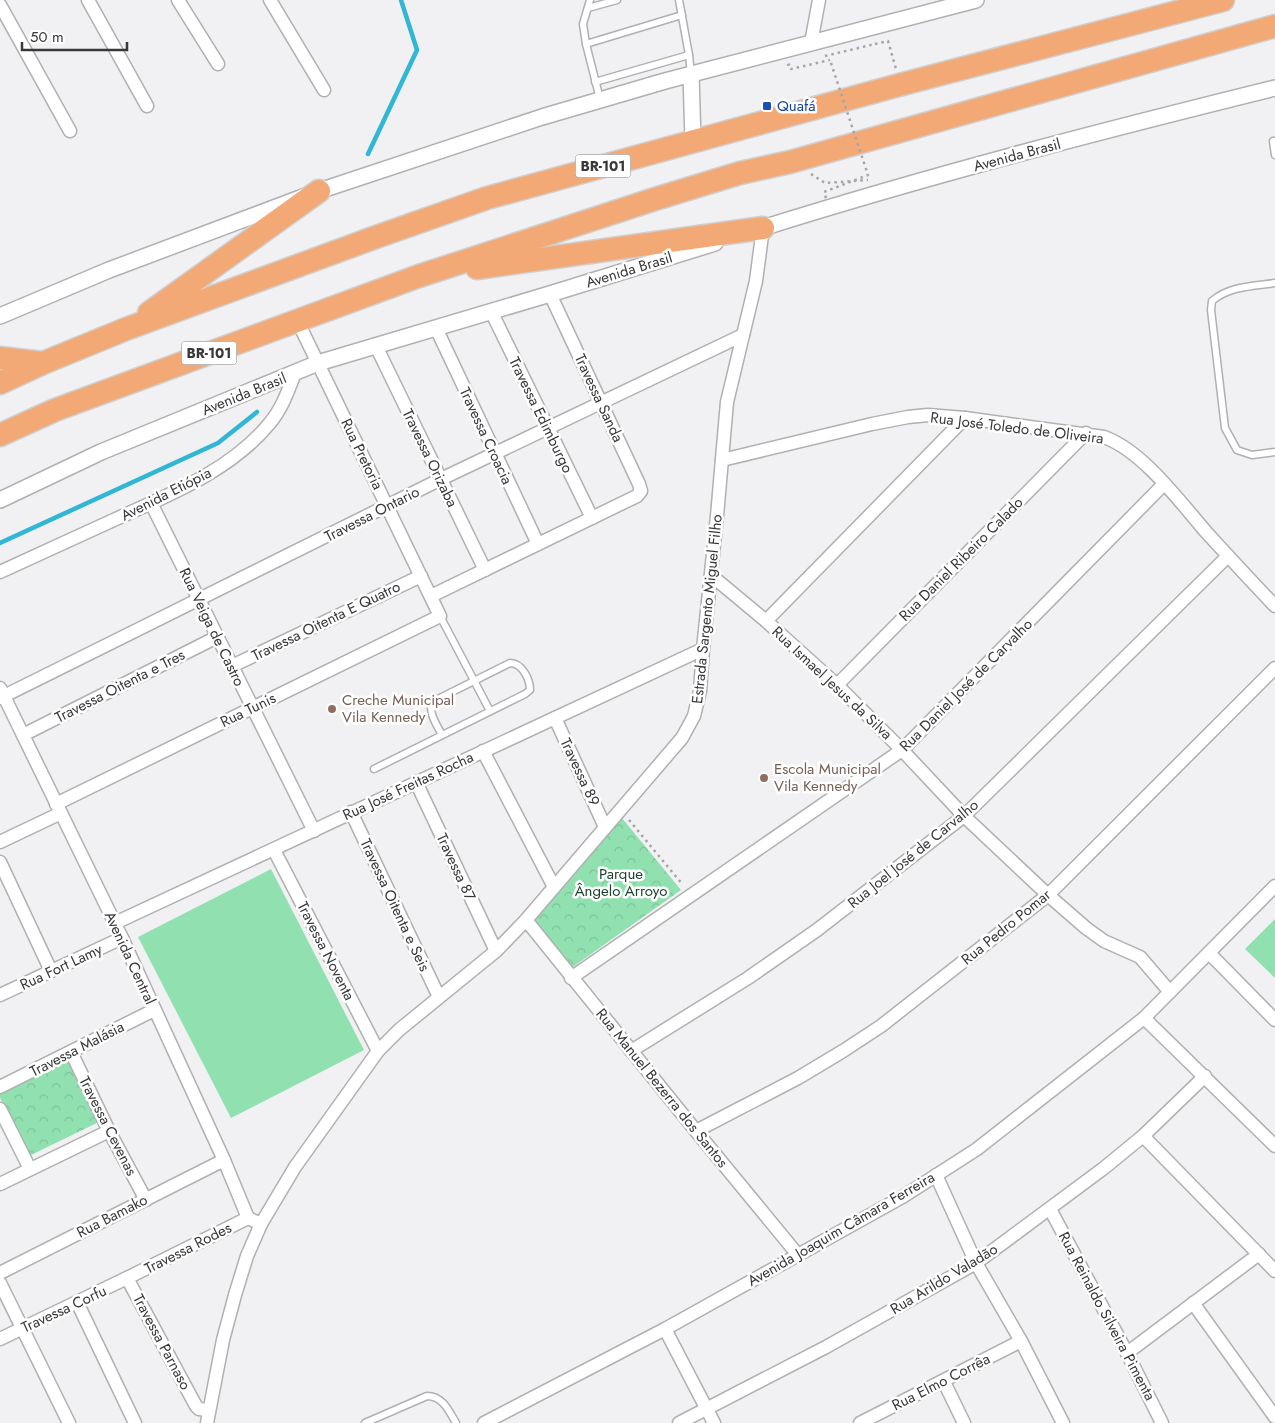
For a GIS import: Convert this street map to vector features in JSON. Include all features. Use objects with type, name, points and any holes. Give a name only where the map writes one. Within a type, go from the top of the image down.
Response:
[{"type":"highway","name":"BR-101","points":[[0,383],[126,329],[376,236],[487,198],[900,85],[1223,0]]},
{"type":"highway","name":"BR-101","points":[[0,435],[55,410],[419,276],[655,199],[1275,26]]},
{"type":"highway","points":[[126,329],[319,191]]},
{"type":"highway","points":[[419,276],[763,228]]},
{"type":"highway","points":[[0,358],[43,363]]},
{"type":"street","points":[[88,0],[147,106]]},
{"type":"street","points":[[178,0],[218,64]]},
{"type":"street","points":[[270,0],[324,90]]},
{"type":"street","points":[[811,43],[819,0]]},
{"type":"street","points":[[0,316],[109,270],[319,191],[600,99],[976,0]]},
{"type":"street","points":[[0,5],[70,130]]},
{"type":"street","points":[[691,74],[693,142]]},
{"type":"street","name":"Avenida Brasil","points":[[0,500],[101,452],[318,364],[900,186],[1144,120],[1275,88]]},
{"type":"street","name":"Estrada Sargento Miguel Filho","points":[[204,1413],[247,1256],[261,1224],[295,1167],[378,1051],[399,1030],[496,951],[526,920],[682,738],[694,716],[700,691],[702,649],[712,576],[727,402],[756,281],[763,228]]},
{"type":"street","name":"Travessa Sanda","points":[[550,294],[641,489],[639,494],[633,498],[592,518]]},
{"type":"street","name":"Travessa Edimburgo","points":[[491,311],[592,518]]},
{"type":"street","name":"Rua Pretoria","points":[[297,320],[440,616]]},
{"type":"street","name":"Travessa Croacia","points":[[436,328],[538,544]]},
{"type":"street","name":"Travessa Ontario","points":[[1,694],[199,600],[441,479],[743,335]]},
{"type":"street","name":"Travessa Orizaba","points":[[376,346],[485,570]]},
{"type":"street","name":"Avenida Etiópia","points":[[0,572],[151,503],[201,478],[228,460],[251,443],[270,424],[284,402],[294,373]]},
{"type":"street","name":"Rua José Toledo de Oliveira","points":[[722,460],[872,424],[928,415],[1086,433],[1104,437],[1116,441],[1128,449],[1164,484],[1275,606]]},
{"type":"street","points":[[766,621],[965,418]]},
{"type":"street","name":"Rua Daniel Ribeiro Calado","points":[[837,685],[1086,433]]},
{"type":"street","name":"Rua Daniel José de Carvalho","points":[[571,978],[902,750],[1164,484]]},
{"type":"street","name":"Rua Veiga de Castro","points":[[151,503],[314,831]]},
{"type":"street","points":[[431,596],[592,518]]},
{"type":"street","name":"Rua Joel José de Carvalho","points":[[632,1051],[748,978],[794,946],[964,816],[1228,556]]},
{"type":"street","name":"Travessa Oitenta E Quatro","points":[[232,666],[421,576]]},
{"type":"street","name":"Rua Ismael Jesus da Silva","points":[[712,576],[766,621],[837,685],[964,816],[1048,895],[1104,941],[1140,957],[1170,992]]},
{"type":"street","name":"Rua Tunis","points":[[0,842],[252,708],[440,616]]},
{"type":"street","name":"Travessa Oitenta e Tres","points":[[23,735],[217,638]]},
{"type":"street","name":"Rua José Freitas Rocha","points":[[115,923],[702,649]]},
{"type":"street","name":"Rua Pedro Pomar","points":[[696,1132],[798,1078],[881,1026],[1048,895],[1275,668]]},
{"type":"street","name":"Avenida Central","points":[[1,694],[115,923],[224,1160],[248,1218]]},
{"type":"street","name":"Travessa 89","points":[[555,718],[605,827]]},
{"type":"street","points":[[483,751],[554,887]]},
{"type":"street","name":"Travessa 87","points":[[416,782],[496,951]]},
{"type":"street","name":"Travessa Oitenta e Seis","points":[[351,812],[439,997]]},
{"type":"street","name":"Travessa Noventa","points":[[274,850],[378,1051]]},
{"type":"street","points":[[0,862],[51,971]]},
{"type":"street","name":"Avenida Joaquim Câmara Ferreira","points":[[484,1423],[665,1329],[904,1196],[977,1149],[1144,1018],[1275,886]]},
{"type":"street","name":"Rua Manuel Bezerra dos Santos","points":[[526,920],[696,1132],[798,1254]]},
{"type":"street","name":"Rua Fort Lamy","points":[[0,995],[122,938]]},
{"type":"street","points":[[1209,953],[1275,1020]]},
{"type":"street","name":"Travessa Malásia","points":[[0,1087],[154,1010]]},
{"type":"street","points":[[1144,1018],[1275,1146]]},
{"type":"street","name":"Travessa Cevenas","points":[[71,1052],[146,1200]]},
{"type":"street","name":"Rua Arildo Valadão","points":[[679,1423],[826,1347],[976,1263],[1104,1168],[1143,1136],[1205,1076]]},
{"type":"street","points":[[0,1109],[30,1169]]},
{"type":"street","points":[[0,1184],[110,1131]]},
{"type":"street","points":[[1143,1136],[1275,1271]]},
{"type":"street","name":"Rua Bamako","points":[[0,1273],[224,1160]]},
{"type":"street","points":[[936,1175],[976,1263],[1021,1341],[1064,1423]]},
{"type":"street","name":"Rua Reinaldo Silveira Pimenta","points":[[1050,1209],[1127,1352],[1162,1423]]},
{"type":"street","points":[[248,1218],[261,1224]]},
{"type":"street","name":"Travessa Rodes","points":[[127,1278],[248,1218]]},
{"type":"street","points":[[1127,1352],[1259,1254]]},
{"type":"street","name":"Travessa Corfu","points":[[0,1339],[127,1278]]},
{"type":"street","name":"Travessa Parnaso","points":[[127,1278],[204,1413]]},
{"type":"street","points":[[0,1283],[69,1423]]},
{"type":"street","points":[[77,1302],[135,1423]]},
{"type":"street","points":[[1193,1303],[1275,1417]]},
{"type":"street","points":[[665,1329],[714,1423]]},
{"type":"street","name":"Rua Elmo Corrêa","points":[[860,1423],[944,1382],[1021,1341]]},
{"type":"street","points":[[944,1382],[964,1423]]},
{"type":"lane","points":[[590,0],[583,24],[600,99]]},
{"type":"lane","points":[[588,8],[617,0]]},
{"type":"lane","points":[[679,0],[691,74]]},
{"type":"lane","points":[[586,44],[682,15]]},
{"type":"lane","points":[[595,82],[689,55]]},
{"type":"lane","points":[[1275,141],[1273,141],[1275,155]]},
{"type":"lane","points":[[1275,283],[1239,288],[1219,295],[1212,301],[1211,310],[1225,428],[1238,450],[1252,455],[1275,452]]},
{"type":"lane","points":[[440,616],[490,711]]},
{"type":"lane","points":[[374,769],[525,694],[530,690],[528,680],[521,667],[515,662],[510,663],[431,703],[430,709],[442,735]]},
{"type":"lane","points":[[365,1423],[427,1396],[438,1398],[456,1423]]},
{"type":"path","points":[[872,28],[874,44]]},
{"type":"path","points":[[817,58],[888,41],[900,85]]},
{"type":"path","points":[[798,62],[788,65],[791,69],[830,60],[868,175],[824,192],[826,198]]},
{"type":"path","points":[[790,162],[825,183],[869,180]]},
{"type":"path","points":[[620,810],[692,896]]},
{"type":"green space","name":"Parque Ângelo Arroyo","points":[[622,818],[681,890],[570,969],[533,919]]},
{"type":"green space","points":[[271,869],[364,1050],[231,1118],[138,937]]},
{"type":"green space","points":[[1275,919],[1275,978],[1245,949]]},
{"type":"green space","points":[[68,1056],[101,1121],[29,1156],[0,1098],[0,1092]]},
{"type":"waterway","points":[[368,154],[417,50],[401,0]]},
{"type":"waterway","points":[[0,543],[218,443],[257,412]]},
{"type":"place","name":"Quafá","points":[[767,106]]},
{"type":"place","name":"Creche Municipal Vila Kennedy","points":[[332,709]]},
{"type":"place","name":"Escola Municipal Vila Kennedy","points":[[764,778]]}]
